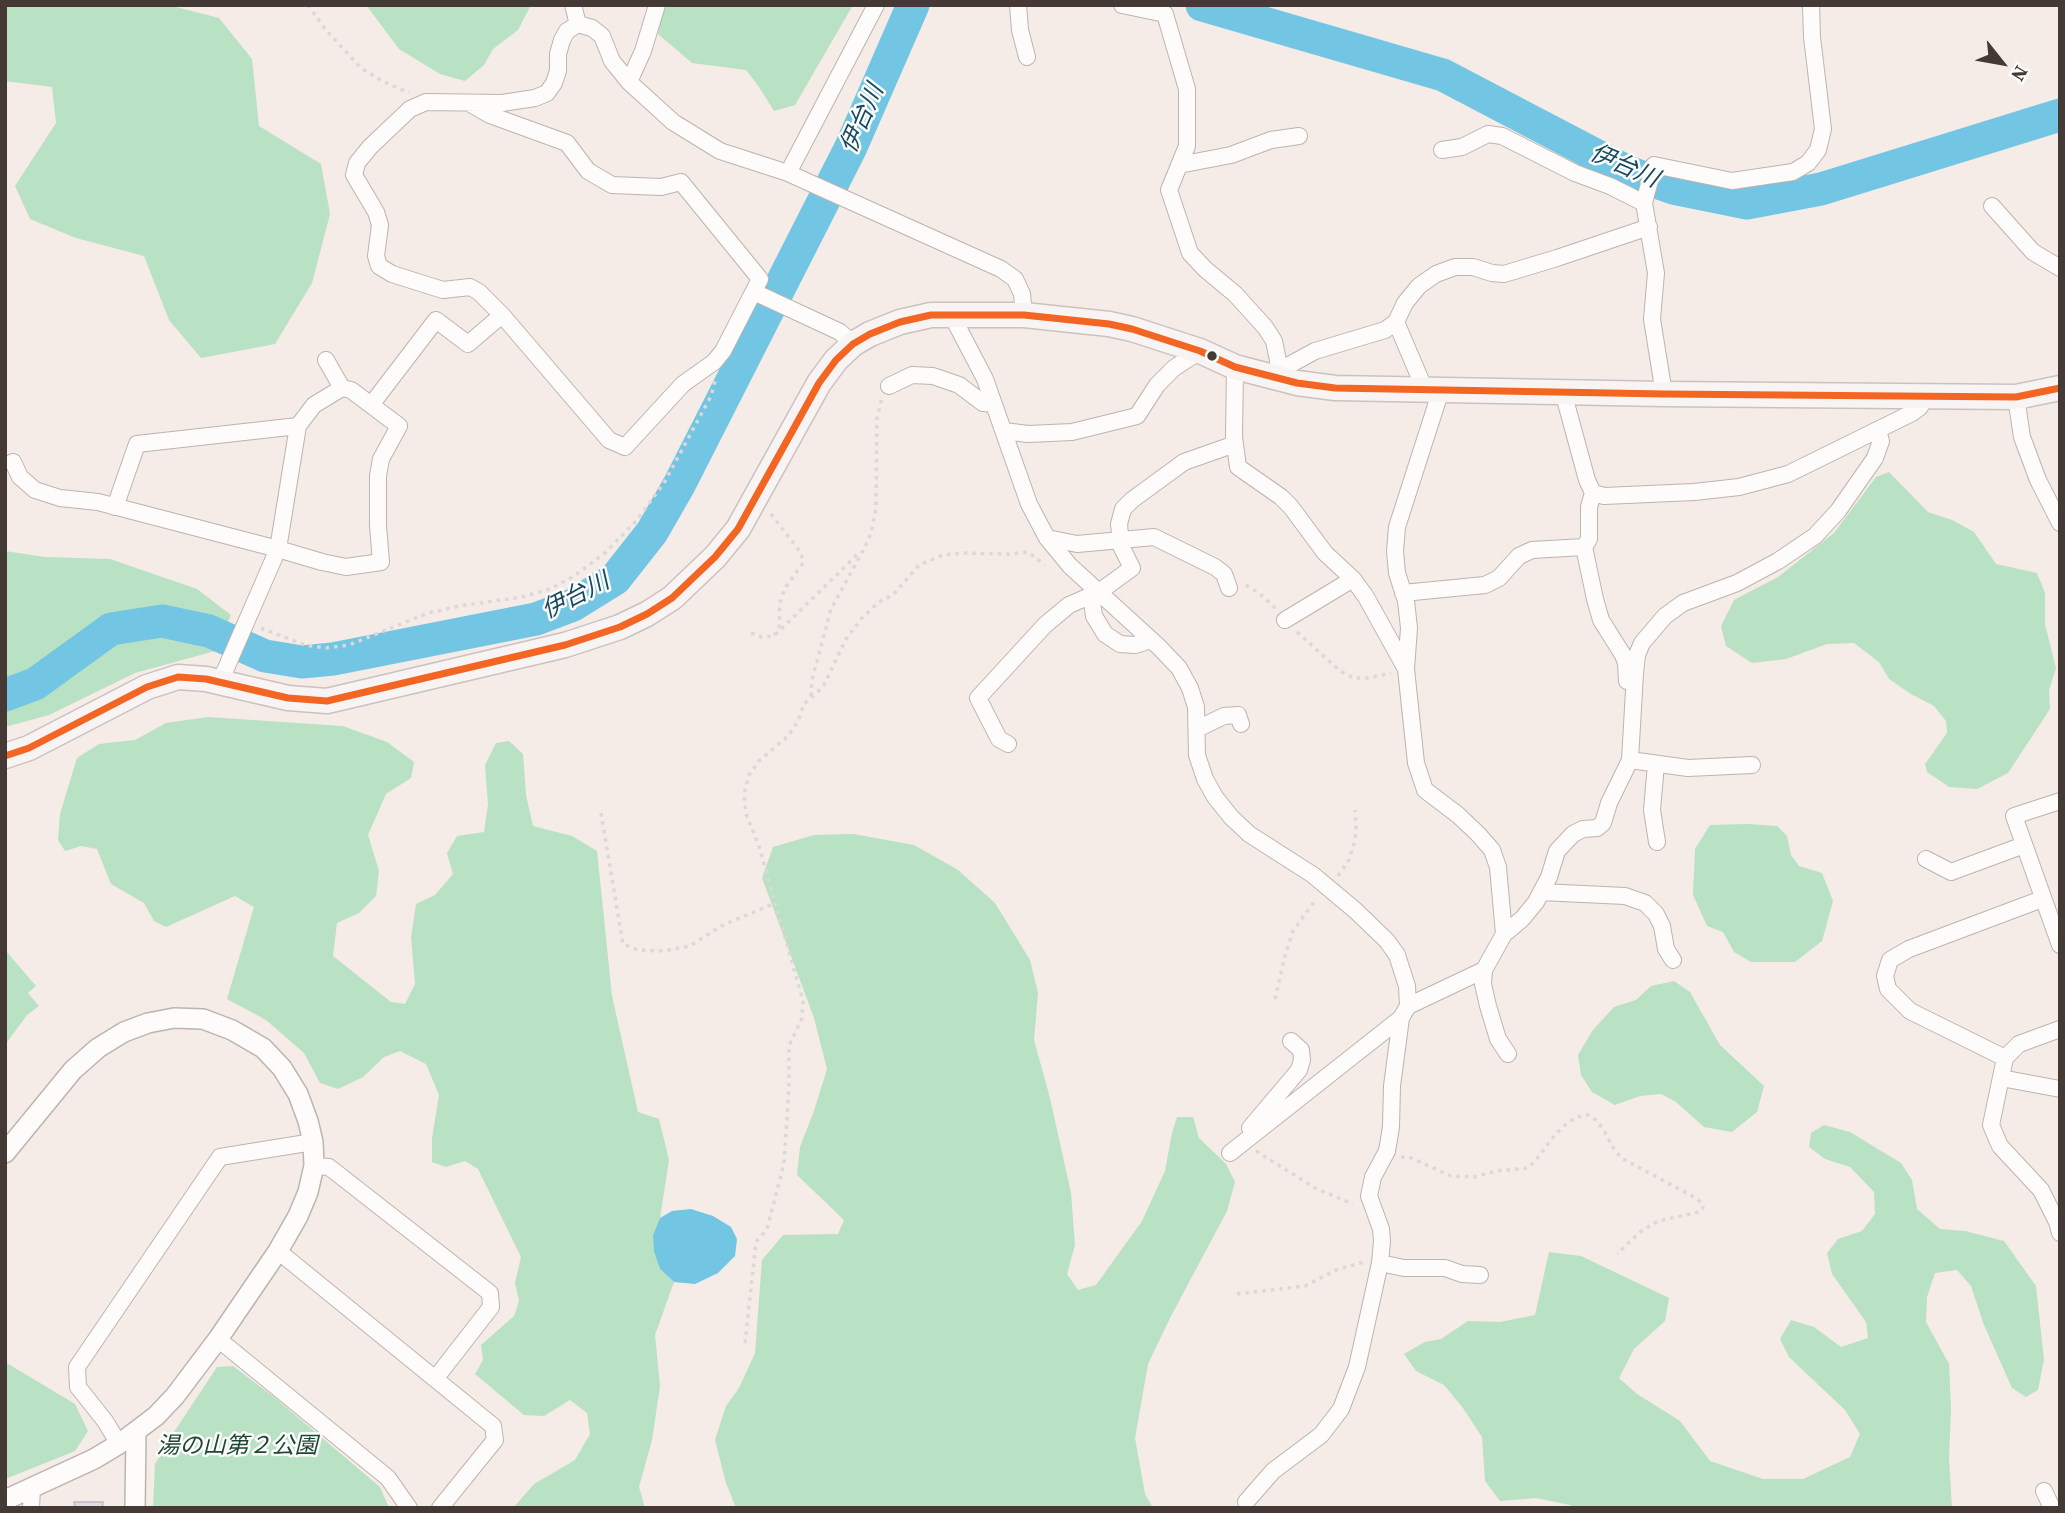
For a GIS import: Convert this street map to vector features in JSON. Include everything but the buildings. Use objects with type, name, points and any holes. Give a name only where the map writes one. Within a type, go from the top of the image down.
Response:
[{"type":"main road","points":[[5,756],[29,748],[146,687],[178,677],[220,682],[288,698],[327,701],[565,645],[620,627],[648,614],[695,578],[738,529],[819,383],[836,360],[853,344],[870,334],[900,322],[931,315],[1024,315],[1109,324],[1200,351],[1235,367],[1279,374],[1297,383],[1335,388],[2017,397],[2060,387]]},
{"type":"street","points":[[573,5],[578,24]]},
{"type":"street","points":[[629,82],[643,51],[657,5]]},
{"type":"street","points":[[788,173],[876,5]]},
{"type":"street","points":[[1018,5],[1020,30],[1027,57]]},
{"type":"street","points":[[1122,5],[1165,14],[1187,89],[1187,146],[1169,190],[1190,253],[1235,294],[1265,327],[1274,341],[1279,374],[1315,351],[1385,330],[1396,322],[1405,303],[1419,286],[1436,274],[1455,267],[1474,267],[1504,274],[1649,227]]},
{"type":"street","points":[[1664,394],[1653,319],[1657,273],[1645,199],[1654,165],[1732,181],[1793,172],[1808,163],[1818,150],[1823,129],[1811,5]]},
{"type":"street","points":[[467,102],[490,115],[567,143],[588,172],[612,185],[661,187],[681,182],[760,279],[756,293],[723,351],[714,362],[683,384],[625,447],[609,440],[502,315],[479,292],[470,287],[443,289],[392,274],[379,266],[376,256],[380,225],[376,212],[354,175],[358,163],[370,146],[410,109],[426,102],[467,102],[502,103],[535,98],[547,93],[558,71],[558,54],[562,40],[567,31],[578,24],[592,28],[602,36],[612,61],[629,82],[673,122],[720,151],[788,173],[1001,269],[1015,279],[1022,294],[1024,315]]},
{"type":"street","points":[[1442,150],[1462,147],[1488,134],[1502,136],[1575,173],[1645,199]]},
{"type":"street","points":[[1179,165],[1231,155],[1271,140],[1299,135]]},
{"type":"street","points":[[1992,206],[2033,252],[2060,268]]},
{"type":"street","points":[[756,293],[840,332],[853,344]]},
{"type":"street","points":[[951,314],[985,379],[1029,504],[1047,538],[1070,566],[1179,668],[1190,688],[1196,707],[1197,755],[1205,779],[1215,797],[1249,834],[1327,887],[1387,941],[1397,955],[1407,986],[1392,1086],[1391,1127],[1387,1151],[1373,1177],[1369,1196],[1381,1230],[1380,1263],[1357,1367],[1340,1409],[1321,1435],[1273,1471],[1246,1502]]},
{"type":"street","points":[[371,405],[436,320],[468,344],[502,315]]},
{"type":"street","points":[[1396,322],[1433,390],[1397,527],[1395,551],[1409,628],[1406,670],[1416,762],[1425,790],[1458,815],[1492,850],[1498,867],[1504,934]]},
{"type":"street","points":[[1004,431],[1028,434],[1072,432],[1137,416],[1157,385],[1174,368],[1200,351]]},
{"type":"street","points":[[326,360],[342,388]]},
{"type":"street","points":[[1235,367],[1235,444],[1238,467],[1281,497],[1325,553],[1353,579],[1366,597],[1406,670]]},
{"type":"street","points":[[888,386],[912,375],[933,376],[959,385],[983,403],[995,404]]},
{"type":"street","points":[[13,462],[20,477],[35,490],[60,498],[98,502],[278,549],[322,562],[346,567],[381,562],[378,476],[381,459],[399,426],[351,390],[342,388],[314,405],[298,426],[278,549],[220,682]]},
{"type":"street","points":[[1563,392],[1593,493],[1589,507],[1589,539],[1584,547],[1598,609],[1601,620],[1623,654],[1627,693],[1633,700]]},
{"type":"street","points":[[1593,493],[1604,496],[1694,492],[1739,487],[1788,474],[1912,413],[1920,407],[1926,395]]},
{"type":"street","points":[[2017,397],[2022,437],[2060,523]]},
{"type":"street","points":[[115,507],[137,444],[298,426]]},
{"type":"street","points":[[1508,1055],[1498,1039],[1488,1006],[1483,984],[1484,970],[1504,934],[1522,919],[1536,902],[1549,877],[1557,851],[1573,834],[1583,829],[1597,828],[1603,823],[1609,803],[1630,760],[1637,655],[1642,643],[1665,616],[1683,603],[1737,583],[1778,561],[1815,536],[1839,510],[1875,458],[1881,441],[1878,430]]},
{"type":"street","points":[[1008,744],[999,739],[978,698],[1045,625],[1069,605],[1099,592],[1132,568],[1121,546],[1119,524],[1123,509],[1132,500],[1184,462],[1235,444]]},
{"type":"street","points":[[2044,491],[2060,486]]},
{"type":"street","points":[[1047,538],[1077,544],[1154,537],[1215,567],[1226,581]]},
{"type":"street","points":[[1403,593],[1485,585],[1499,578],[1519,556],[1532,550],[1584,547]]},
{"type":"street","points":[[1285,620],[1353,579]]},
{"type":"street","points":[[1099,592],[1092,602],[1094,616],[1105,634],[1121,644],[1135,645],[1152,640]]},
{"type":"street","points":[[1197,729],[1224,716],[1238,715],[1241,724]]},
{"type":"street","points":[[1630,760],[1688,768],[1752,765]]},
{"type":"street","points":[[1656,764],[1652,810],[1657,842]]},
{"type":"street","points":[[2060,801],[2014,816],[2042,899],[2054,916],[2060,945]]},
{"type":"street","points":[[1926,859],[1951,872],[2024,845]]},
{"type":"street","points":[[1541,892],[1625,896],[1645,903],[1656,914],[1662,926],[1666,949],[1673,960]]},
{"type":"street","points":[[2005,1058],[1910,1011],[1888,989],[1885,975],[1890,960],[1909,949],[2042,899]]},
{"type":"street","points":[[1236,1148],[1405,1012],[1484,970]]},
{"type":"street","points":[[5,1153],[74,1070],[97,1048],[124,1032],[148,1023],[174,1018],[203,1019],[232,1030],[263,1048],[282,1068],[299,1094],[313,1142],[314,1166],[308,1192],[298,1216],[278,1251],[175,1396],[136,1433],[119,1444],[94,1459],[5,1500]]},
{"type":"street","points":[[2060,1029],[2019,1044],[2005,1058],[1991,1125],[2000,1146],[2041,1190],[2060,1233]]},
{"type":"street","points":[[1236,1148],[1298,1070],[1302,1060],[1301,1050],[1292,1041]]},
{"type":"street","points":[[2001,1078],[2060,1089]]},
{"type":"street","points":[[119,1444],[105,1420],[78,1387],[77,1367],[220,1157],[313,1142]]},
{"type":"street","points":[[314,1166],[329,1167],[490,1293],[491,1307],[435,1379]]},
{"type":"street","points":[[2041,1190],[2060,1193]]},
{"type":"street","points":[[278,1251],[493,1426],[495,1440],[440,1508]]},
{"type":"street","points":[[1380,1263],[1404,1268],[1445,1268],[1462,1274],[1480,1275]]},
{"type":"street","points":[[218,1339],[388,1478],[409,1508]]},
{"type":"street","points":[[135,1508],[136,1433]]},
{"type":"street","points":[[31,1508],[32,1488]]},
{"type":"street","points":[[2045,1492],[2052,1508]]},
{"type":"path","points":[[308,5],[325,29],[361,68],[382,82],[426,102]]},
{"type":"path","points":[[246,626],[305,645],[326,648],[349,645],[428,613],[522,597],[550,589],[574,576],[605,553],[636,521],[664,483],[711,396],[716,377],[714,362]]},
{"type":"path","points":[[811,698],[812,680],[831,609],[871,533],[876,508],[877,418],[888,386]]},
{"type":"path","points":[[757,496],[802,557],[803,563],[785,588],[780,602],[779,627],[774,636]]},
{"type":"path","points":[[751,633],[762,637],[774,636],[865,547]]},
{"type":"path","points":[[745,1343],[756,1242],[767,1228],[784,1163],[789,1046],[802,1018],[803,1001],[759,846],[746,814],[744,794],[749,775],[759,761],[789,735],[804,704],[823,687],[846,639],[861,619],[878,602],[892,595],[919,565],[943,555],[1028,552],[1048,567]]},
{"type":"path","points":[[1226,581],[1259,593],[1339,670],[1353,678],[1368,678],[1406,670]]},
{"type":"path","points":[[1275,999],[1293,931],[1310,905],[1342,872],[1349,860],[1356,833],[1355,810]]},
{"type":"path","points":[[601,813],[623,944],[638,950],[663,951],[690,946],[721,926],[775,903]]},
{"type":"path","points":[[1380,1165],[1395,1157],[1409,1157],[1451,1176],[1474,1177],[1496,1171],[1528,1168],[1567,1123],[1577,1116],[1588,1115],[1596,1120],[1623,1159],[1702,1203],[1700,1212],[1658,1221],[1640,1231],[1617,1254]]},
{"type":"path","points":[[1236,1148],[1344,1201],[1373,1205]]},
{"type":"path","points":[[1237,1294],[1305,1286],[1336,1270],[1365,1262],[1380,1263]]},
{"type":"green space","points":[[5,5],[168,5],[219,18],[252,59],[259,126],[321,164],[330,214],[312,283],[275,344],[201,358],[169,320],[144,256],[76,238],[30,219],[15,186],[56,123],[52,87],[5,81]]},
{"type":"green space","points":[[366,5],[531,5],[518,30],[493,49],[484,65],[465,81],[440,74],[399,49]]},
{"type":"green space","points":[[664,5],[853,5],[795,105],[774,111],[746,70],[692,63],[658,34]]},
{"type":"green space","points":[[1889,472],[1928,512],[1952,520],[1974,532],[1996,564],[2037,573],[2045,593],[2045,624],[2056,668],[2049,690],[2050,709],[2008,773],[1977,789],[1949,787],[1927,772],[1925,764],[1947,733],[1946,721],[1934,706],[1889,679],[1879,662],[1854,643],[1827,644],[1786,659],[1752,663],[1726,646],[1721,626],[1734,600],[1778,577],[1834,533],[1876,477]]},
{"type":"green space","points":[[5,551],[45,557],[110,559],[197,589],[231,615],[215,651],[135,673],[49,715],[5,727]]},
{"type":"green space","points":[[208,717],[343,726],[387,742],[414,762],[411,778],[386,794],[368,835],[379,871],[376,896],[359,913],[337,923],[333,956],[391,1002],[405,1004],[415,984],[411,937],[416,904],[435,895],[453,874],[447,853],[457,836],[484,832],[488,804],[485,765],[496,743],[509,741],[523,754],[526,795],[533,826],[572,836],[597,851],[612,996],[638,1112],[659,1119],[669,1160],[660,1218],[653,1235],[660,1269],[674,1282],[655,1335],[660,1386],[652,1440],[639,1487],[645,1508],[513,1508],[534,1484],[575,1460],[590,1434],[587,1413],[570,1400],[544,1416],[524,1415],[475,1374],[483,1360],[481,1345],[514,1316],[519,1301],[515,1283],[521,1257],[478,1169],[465,1161],[446,1167],[432,1162],[432,1138],[439,1095],[426,1064],[400,1051],[384,1057],[363,1077],[338,1089],[320,1083],[304,1053],[266,1020],[227,999],[254,907],[235,896],[166,927],[154,921],[144,903],[111,884],[97,849],[81,846],[65,851],[58,840],[60,814],[77,758],[99,744],[135,740],[166,723]]},
{"type":"green space","points":[[1710,825],[1777,826],[1787,836],[1791,855],[1799,866],[1822,873],[1833,901],[1822,941],[1795,962],[1751,962],[1734,952],[1723,932],[1707,926],[1693,895],[1695,849]]},
{"type":"green space","points":[[853,834],[914,845],[958,870],[995,903],[1030,960],[1038,993],[1034,1040],[1071,1193],[1075,1245],[1067,1274],[1078,1290],[1096,1285],[1142,1221],[1165,1171],[1177,1117],[1193,1117],[1199,1138],[1226,1164],[1235,1182],[1227,1211],[1148,1364],[1135,1438],[1145,1494],[1153,1508],[736,1508],[726,1483],[715,1440],[726,1406],[739,1388],[755,1353],[762,1260],[783,1235],[838,1234],[844,1220],[797,1175],[800,1147],[827,1069],[814,1018],[762,878],[773,847],[814,835]]},
{"type":"green space","points":[[5,950],[36,986],[28,993],[39,1006],[27,1015],[5,1045]]},
{"type":"green space","points":[[1674,981],[1690,992],[1720,1045],[1764,1086],[1757,1112],[1732,1132],[1704,1127],[1676,1102],[1661,1094],[1640,1096],[1615,1105],[1592,1092],[1581,1075],[1578,1055],[1593,1030],[1614,1007],[1636,1000],[1651,986]]},
{"type":"green space","points":[[1824,1125],[1850,1132],[1901,1163],[1912,1180],[1917,1209],[1940,1229],[1965,1231],[2004,1241],[2036,1286],[2044,1360],[2038,1390],[2026,1397],[2012,1388],[1984,1325],[1971,1286],[1957,1270],[1935,1273],[1927,1297],[1926,1322],[1949,1364],[1952,1508],[1573,1508],[1570,1505],[1536,1498],[1500,1501],[1485,1481],[1482,1437],[1444,1385],[1416,1371],[1404,1354],[1425,1342],[1441,1339],[1468,1321],[1500,1322],[1535,1315],[1549,1252],[1581,1256],[1669,1298],[1665,1321],[1634,1349],[1619,1378],[1637,1394],[1680,1421],[1710,1461],[1763,1479],[1803,1479],[1850,1457],[1860,1434],[1845,1410],[1789,1357],[1780,1339],[1791,1320],[1814,1327],[1841,1347],[1868,1338],[1866,1322],[1832,1274],[1827,1253],[1838,1239],[1862,1231],[1875,1214],[1874,1192],[1850,1167],[1825,1159],[1809,1147],[1811,1133]]},
{"type":"green space","points":[[5,1362],[75,1404],[88,1431],[75,1451],[5,1479]]},
{"type":"green space","name":"湯の山第２公園","points":[[233,1366],[380,1487],[389,1508],[153,1508],[155,1464],[217,1367]]},
{"type":"water","points":[[691,1209],[713,1216],[731,1227],[737,1239],[735,1256],[718,1273],[695,1284],[674,1282],[660,1269],[654,1251],[653,1235],[660,1218],[672,1211]]},
{"type":"waterway","name":"伊台川","points":[[5,695],[35,684],[111,629],[162,621],[209,631],[265,656],[302,662],[333,659],[536,619],[573,605],[615,579],[652,532],[679,485],[851,147],[913,5]]},
{"type":"waterway","name":"伊台川","points":[[1202,5],[1443,75],[1628,172],[1673,188],[1747,203],[1821,189],[2060,115]]},
{"type":"transit line","points":[[5,756],[29,748],[147,687],[178,677],[206,679],[288,698],[327,701],[565,645],[620,627],[672,598],[715,557],[738,529],[819,383],[836,360],[853,344],[870,334],[900,322],[931,315],[1024,315],[1109,324],[1200,351],[1235,367],[1297,383],[1335,388],[2016,397],[2060,388]]}]
